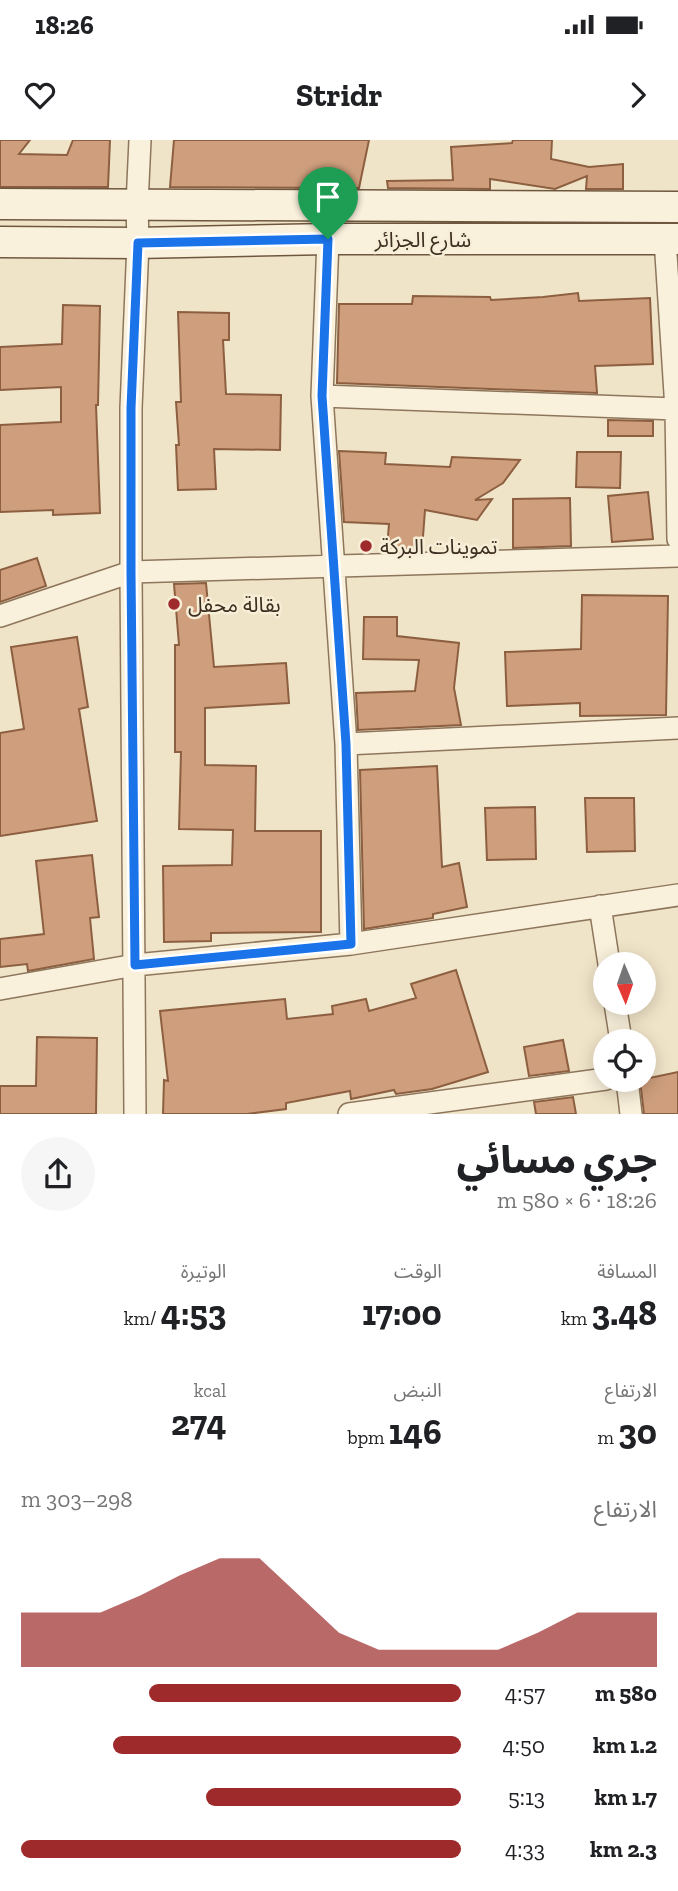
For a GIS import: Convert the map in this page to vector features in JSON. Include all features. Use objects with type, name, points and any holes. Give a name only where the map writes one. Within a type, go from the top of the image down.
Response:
[{"type":"main road","name":"شارع الجزائر","points":[[0,204],[678,207]]},
{"type":"main road","name":"شارع الجزائر","points":[[0,243],[672,239]]},
{"type":"street","points":[[135,1114],[131,408],[140,140]]},
{"type":"street","points":[[328,239],[322,396],[346,744],[351,944]]},
{"type":"street","points":[[672,239],[678,539]]},
{"type":"street","points":[[322,396],[676,409]]},
{"type":"street","points":[[0,615],[131,572],[678,556]]},
{"type":"street","points":[[346,744],[678,729]]},
{"type":"street","points":[[0,989],[135,965],[351,944],[678,895]]},
{"type":"street","points":[[600,906],[607,952]]},
{"type":"street","points":[[349,1114],[593,1081]]},
{"type":"street","points":[[628,1092],[631,1114]]},
{"type":"building","points":[[0,140],[30,140],[19,154],[67,155],[73,140],[110,140],[108,187],[0,187]]},
{"type":"building","points":[[174,140],[369,140],[359,188],[170,187]]},
{"type":"building","points":[[513,140],[552,140],[551,159],[589,167],[623,164],[623,189],[586,189],[587,176],[555,189],[490,179],[490,189],[388,188],[387,181],[453,180],[451,147],[512,143]]},
{"type":"building","points":[[578,293],[579,301],[650,298],[653,364],[595,366],[597,393],[337,383],[339,304],[412,304],[413,296],[490,297],[491,300]]},
{"type":"building","points":[[63,305],[100,306],[96,405],[100,513],[53,515],[53,510],[0,512],[0,425],[61,422],[61,387],[0,390],[0,347],[62,344]]},
{"type":"building","points":[[178,312],[229,313],[229,340],[223,340],[226,394],[281,395],[280,450],[214,449],[216,489],[178,490],[176,402],[181,402]]},
{"type":"building","points":[[608,420],[653,421],[653,436],[608,436]]},
{"type":"building","points":[[339,451],[386,453],[385,464],[450,467],[452,457],[520,460],[503,483],[475,500],[492,499],[477,520],[425,510],[422,550],[387,547],[389,524],[344,522]]},
{"type":"building","points":[[577,452],[621,452],[620,488],[576,487]]},
{"type":"building","points":[[648,492],[653,539],[612,542],[608,496]]},
{"type":"building","points":[[570,498],[571,546],[513,548],[513,499]]},
{"type":"building","points":[[37,558],[46,586],[0,602],[0,570]]},
{"type":"building","points":[[206,583],[214,667],[286,663],[289,703],[205,708],[205,765],[256,766],[255,831],[321,831],[321,932],[211,933],[211,941],[164,942],[163,866],[232,865],[233,830],[179,829],[181,752],[175,752],[175,645],[179,645],[174,584]]},
{"type":"building","points":[[582,595],[668,596],[666,715],[580,716],[580,703],[507,706],[505,652],[581,649]]},
{"type":"building","points":[[364,617],[397,617],[397,636],[459,643],[454,688],[461,725],[358,730],[356,693],[415,691],[419,660],[363,659]]},
{"type":"building","points":[[77,637],[88,707],[79,709],[97,821],[0,836],[0,733],[24,729],[11,647]]},
{"type":"building","points":[[437,766],[442,867],[459,863],[467,907],[433,914],[433,918],[364,929],[360,770]]},
{"type":"building","points":[[585,798],[634,798],[635,851],[587,852]]},
{"type":"building","points":[[535,807],[536,859],[487,860],[485,808]]},
{"type":"building","points":[[92,855],[99,917],[90,918],[94,959],[28,971],[27,964],[0,967],[0,939],[44,934],[36,861]]},
{"type":"building","points":[[456,970],[488,1072],[432,1089],[396,1094],[394,1090],[351,1099],[350,1091],[286,1103],[286,1109],[247,1114],[163,1114],[164,1080],[168,1081],[160,1011],[285,999],[287,1019],[333,1014],[332,1006],[366,999],[369,1011],[416,998],[411,984]]},
{"type":"building","points":[[37,1037],[97,1038],[96,1114],[0,1114],[0,1086],[36,1086]]},
{"type":"building","points":[[563,1040],[569,1071],[529,1076],[524,1047]]},
{"type":"building","points":[[678,1072],[678,1114],[644,1114],[641,1092],[656,1092],[656,1077]]},
{"type":"building","points":[[573,1097],[576,1114],[536,1114],[534,1102]]},
{"type":"place","name":"تموينات البركة","points":[[366,546]]},
{"type":"place","name":"بقالة محفل","points":[[174,604]]},
{"type":"route","points":[[328,239],[322,396],[346,744],[351,944],[135,965],[131,408],[138,243],[328,239]]}]
